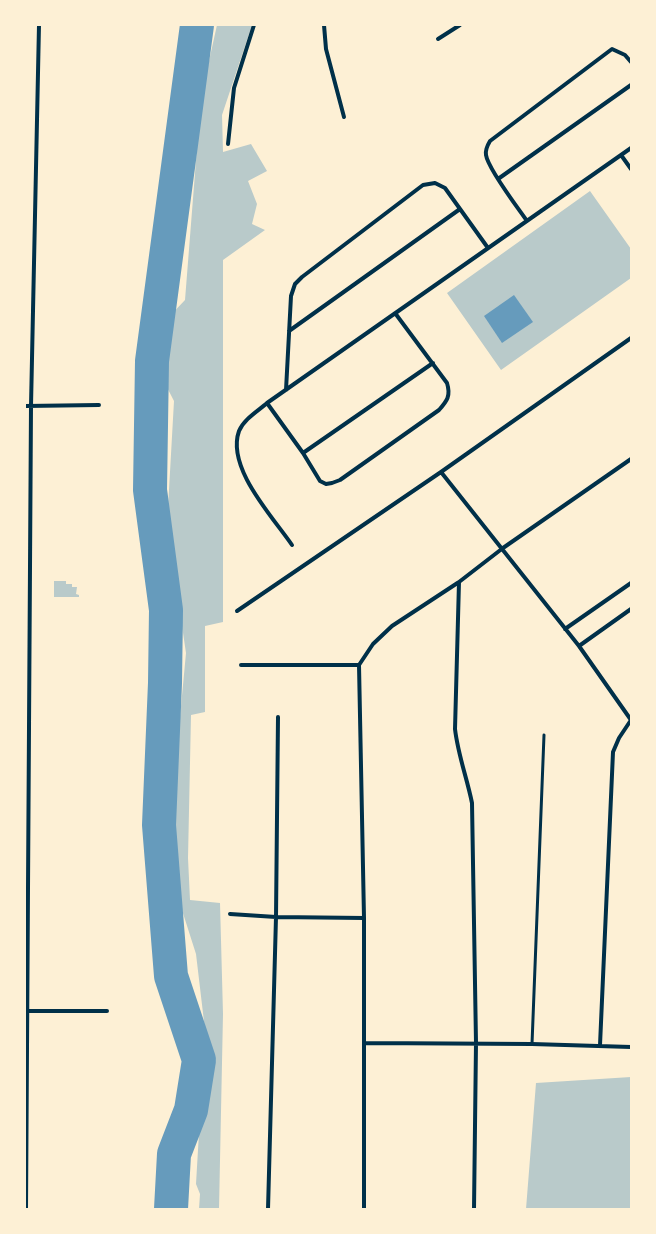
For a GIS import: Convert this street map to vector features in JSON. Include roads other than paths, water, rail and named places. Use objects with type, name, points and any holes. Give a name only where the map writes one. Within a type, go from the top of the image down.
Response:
[{"type":"street","points":[[26,1209],[26,1011],[31,406],[39,25]]},
{"type":"street","points":[[228,144],[234,88],[254,25]]},
{"type":"street","points":[[324,25],[326,49],[344,117]]},
{"type":"street","points":[[438,39],[460,25]]},
{"type":"street","points":[[527,221],[498,179],[486,157],[486,147],[490,141],[612,49],[625,55],[631,62]]},
{"type":"street","points":[[498,179],[631,85]]},
{"type":"street","points":[[292,545],[248,482],[239,462],[237,448],[239,432],[248,419],[267,403],[631,148]]},
{"type":"street","points":[[621,155],[631,169]]},
{"type":"street","points":[[286,390],[291,296],[295,284],[315,266],[423,185],[435,183],[445,188],[488,248]]},
{"type":"street","points":[[289,331],[460,209]]},
{"type":"street","points":[[267,403],[303,453],[320,481],[326,484],[340,480],[439,410],[447,401],[450,392],[447,383],[395,313]]},
{"type":"street","points":[[237,611],[441,472],[631,338]]},
{"type":"street","points":[[303,453],[433,364]]},
{"type":"street","points":[[25,406],[99,405]]},
{"type":"street","points":[[364,1209],[364,918],[359,665],[373,644],[392,626],[459,582],[503,548],[631,459]]},
{"type":"street","points":[[441,472],[503,548],[579,646],[631,720],[618,738],[613,752],[600,1045]]},
{"type":"street","points":[[459,582],[455,729],[458,752],[467,777],[472,803],[476,1043],[474,1209]]},
{"type":"street","points":[[565,629],[631,583]]},
{"type":"street","points":[[579,646],[631,609]]},
{"type":"street","points":[[241,665],[359,665]]},
{"type":"street","points":[[268,1209],[276,917],[278,717]]},
{"type":"street","points":[[230,914],[276,917],[364,918]]},
{"type":"street","points":[[26,1011],[107,1011]]},
{"type":"street","points":[[365,1043],[476,1043],[631,1047]]},
{"type":"lane","points":[[532,1044],[544,735]]},
{"type":"water","points":[[514,295],[533,322],[502,343],[484,316]]},
{"type":"waterway","points":[[171,1209],[174,1154],[191,1110],[199,1060],[171,976],[159,825],[165,683],[166,610],[150,490],[152,361],[197,25]]}]
